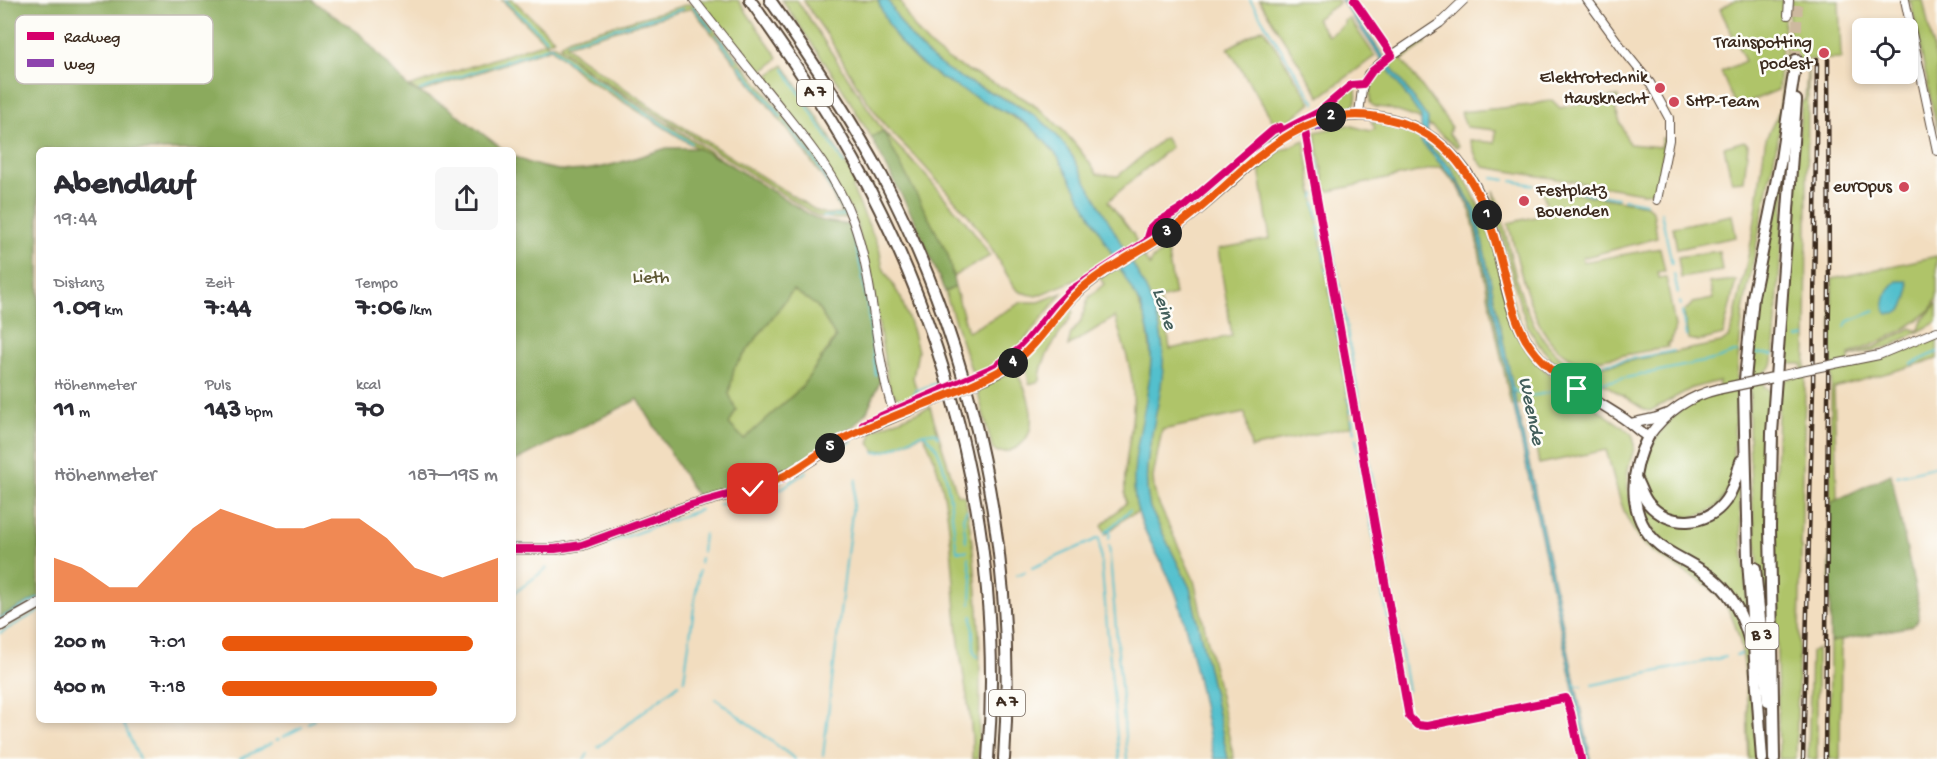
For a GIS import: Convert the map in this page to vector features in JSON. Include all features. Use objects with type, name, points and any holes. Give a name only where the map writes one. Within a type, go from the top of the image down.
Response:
[{"type":"highway","name":"A 7","points":[[750,0],[816,96],[871,192],[914,283],[948,378],[970,465],[984,554],[991,647],[988,759]]},
{"type":"highway","name":"A 7","points":[[770,0],[835,96],[881,175],[909,230],[929,278],[963,374],[985,462],[1000,554],[1006,647],[1004,759]]},
{"type":"highway","name":"B 3","points":[[1762,759],[1748,560],[1744,452],[1746,361],[1753,297],[1781,159],[1796,63],[1795,130],[1773,377]]},
{"type":"highway","points":[[1773,377],[1770,527],[1774,759]]},
{"type":"highway","points":[[1649,436],[1636,463],[1634,476],[1635,498],[1644,527],[1664,549],[1706,574],[1731,597],[1743,619],[1754,657]]},
{"type":"highway","points":[[1634,476],[1648,503],[1663,516],[1681,522],[1698,520],[1713,513],[1725,501],[1734,483],[1744,452]]},
{"type":"highway","name":"B 3","points":[[1747,514],[1757,586],[1774,759]]},
{"type":"main road","points":[[516,549],[555,549],[582,545],[691,505],[760,486],[794,471],[849,436],[989,377],[1016,361],[1026,352],[1077,293],[1094,279],[1193,214],[1285,136],[1304,125],[1325,118],[1359,114],[1393,119],[1414,127],[1438,142],[1456,159],[1482,200],[1492,227],[1513,310],[1526,339],[1555,374],[1649,436],[1670,413],[1691,398],[1773,377]]},
{"type":"main road","points":[[1629,421],[1656,418],[1670,413]]},
{"type":"main road","points":[[0,626],[36,606]]},
{"type":"street","points":[[694,0],[816,153],[847,206],[866,267],[882,374],[895,417]]},
{"type":"street","points":[[1354,0],[1390,56]]},
{"type":"street","points":[[1359,114],[1368,74],[1443,20],[1464,0]]},
{"type":"street","points":[[1587,0],[1650,82],[1668,114],[1670,128],[1657,200]]},
{"type":"street","points":[[1788,15],[1789,0]]},
{"type":"street","points":[[1905,0],[1937,151]]},
{"type":"street","points":[[1773,377],[1879,355],[1934,331]]},
{"type":"green space","points":[[0,0],[311,0],[359,33],[408,87],[447,107],[500,147],[36,147],[36,599],[0,617]]},
{"type":"green space","points":[[502,0],[513,0],[554,39],[546,42],[548,45],[555,45],[589,73],[724,161],[697,148],[582,76],[551,48],[421,92],[408,87],[545,42]]},
{"type":"green space","points":[[697,0],[738,0],[778,57],[776,60],[765,69],[755,72]]},
{"type":"green space","points":[[782,0],[797,0],[883,131],[921,170],[971,228],[990,256],[952,277],[948,255],[883,132],[871,137],[842,88]]},
{"type":"green space","points":[[803,0],[878,0],[894,33],[917,61],[1032,128],[1058,157],[1133,289],[1147,324],[1151,356],[1135,499],[1138,512],[1128,516],[1106,534],[1102,525],[1126,503],[1126,460],[1133,407],[1131,374],[1115,317],[1068,346],[1071,333],[1080,323],[1089,297],[1104,284],[1096,272],[1036,296],[1020,292],[1015,288],[969,216],[886,127]]},
{"type":"green space","points":[[888,0],[900,0],[910,21],[922,38],[936,51],[967,70],[1023,98],[1045,113],[1082,152],[1097,174],[1118,176],[1165,137],[1171,147],[1108,201],[1133,234],[1142,255],[1150,266],[1152,259],[1167,250],[1175,295],[1159,299],[1167,326],[1170,349],[1232,336],[1218,249],[1270,239],[1259,167],[1276,153],[1304,140],[1352,426],[1251,448],[1245,413],[1162,430],[1153,477],[1157,500],[1194,580],[1234,759],[1228,759],[1190,588],[1150,508],[1147,470],[1160,393],[1163,355],[1159,328],[1150,303],[1073,157],[1059,140],[1044,124],[1023,108],[964,79],[934,60],[908,33]]},
{"type":"green space","points":[[1259,0],[1338,0],[1339,3],[1316,19],[1328,36],[1345,24],[1344,21],[1349,18],[1375,56],[1320,97]]},
{"type":"green space","points":[[1735,0],[1786,0],[1778,90],[1736,107],[1721,72],[1745,61],[1720,9]]},
{"type":"green space","points":[[1791,0],[1839,0],[1841,59],[1789,60],[1780,129],[1743,311],[1732,478],[1725,495],[1713,509],[1696,516],[1678,516],[1661,509],[1648,496],[1643,483],[1647,455],[1663,428],[1674,416],[1696,400],[1718,394],[1719,381],[1692,388],[1650,411],[1601,382],[1590,383],[1591,388],[1555,363],[1529,329],[1519,302],[1498,220],[1493,190],[1501,207],[1524,303],[1543,338],[1557,354],[1574,367],[1569,371],[1721,343],[1729,337],[1732,329],[1753,234],[1765,143],[1780,108]]},
{"type":"green space","points":[[1907,0],[1923,0],[1937,66],[1937,130],[1918,37],[1918,18],[1914,18],[1911,3]]},
{"type":"green space","points":[[689,4],[695,6],[757,81],[815,159],[848,215],[847,218],[817,216],[605,81],[584,67],[560,46],[570,38]],"holes":[[[692,8],[802,148],[827,184],[841,213],[825,214],[815,210],[664,115],[579,57],[566,45]]]},
{"type":"green space","points":[[1263,28],[1311,102],[1283,126],[1276,126],[1228,48]]},
{"type":"green space","points":[[1423,39],[1426,43],[1402,60],[1451,126],[1449,134],[1459,146],[1456,147],[1417,118],[1387,108],[1375,107],[1370,103],[1370,86],[1368,85],[1378,70]]},
{"type":"green space","points":[[1808,62],[1806,348],[1796,759],[1779,759],[1774,521],[1779,387],[1787,379],[1802,375],[1802,364],[1790,364],[1782,358],[1801,108],[1802,101],[1805,100]]},
{"type":"green space","points":[[784,65],[858,185],[852,188],[879,248],[883,268],[901,298],[912,329],[918,351],[913,378],[919,399],[908,402],[900,400],[888,383],[872,281],[854,215],[764,82],[766,77]]},
{"type":"green space","points":[[1353,88],[1356,90],[1356,97],[1352,107],[1326,113],[1329,106]]},
{"type":"green space","points":[[1618,96],[1619,107],[1615,109],[1629,144],[1660,147],[1662,138],[1666,139],[1657,189],[1653,192],[1643,193],[1484,167],[1477,159],[1470,140],[1495,143],[1496,130],[1466,127],[1461,112],[1531,105],[1552,100],[1560,108]]},
{"type":"green space","points":[[1371,121],[1422,137],[1441,150],[1456,166],[1468,184],[1488,229],[1531,355],[1553,377],[1632,434],[1634,448],[1628,470],[1628,490],[1637,521],[1711,581],[1730,601],[1745,633],[1757,759],[1749,759],[1743,660],[1740,641],[1726,606],[1702,582],[1653,552],[1634,531],[1622,506],[1606,450],[1539,464],[1528,403],[1511,405],[1471,213],[1459,188],[1441,167],[1330,191],[1325,187],[1315,132],[1348,125],[1370,131],[1375,129]]},
{"type":"green space","points":[[883,131],[948,255],[955,287],[945,292],[916,223],[871,137]]},
{"type":"green space","points":[[1744,141],[1748,144],[1744,181],[1732,182],[1724,147]]},
{"type":"green space","name":"Lieth","points":[[667,148],[697,148],[724,161],[815,218],[850,225],[860,256],[869,301],[880,382],[867,411],[854,426],[783,473],[756,484],[698,499],[638,399],[516,460],[516,157],[534,165],[572,171],[609,166]],"holes":[[[793,290],[817,306],[836,338],[801,388],[744,439],[729,424],[736,410],[729,394],[734,368]]]},
{"type":"green space","points":[[1788,151],[1773,362],[1765,372],[1764,386],[1769,390],[1770,396],[1770,668],[1753,509],[1749,413],[1758,314]]},
{"type":"green space","points":[[1542,188],[1647,205],[1653,211],[1657,238],[1582,258],[1583,262],[1660,248],[1665,271],[1658,272],[1659,278],[1666,277],[1675,327],[1671,342],[1667,344],[1668,347],[1586,362],[1568,357],[1553,344],[1541,327],[1532,306],[1508,223],[1548,214]]},
{"type":"green space","points":[[1732,215],[1736,237],[1677,249],[1673,227]]},
{"type":"green space","points":[[1719,251],[1722,271],[1681,278],[1678,257]]},
{"type":"green space","points":[[1937,256],[1937,297],[1932,306],[1924,315],[1899,332],[1849,354],[1849,356],[1877,346],[1911,328],[1917,331],[1921,322],[1937,303],[1937,322],[1891,346],[1849,357],[1849,365],[1888,357],[1937,335],[1937,359],[1834,388],[1837,498],[1830,503],[1832,279]]},
{"type":"green space","points":[[1736,280],[1723,335],[1699,341],[1688,339],[1684,312],[1693,303],[1713,299],[1709,283]]},
{"type":"green space","points":[[955,287],[968,332],[1022,302],[1039,302],[1062,293],[1019,347],[987,370],[990,383],[1014,370],[1020,378],[1028,399],[1031,410],[1029,432],[1024,441],[1010,451],[993,450],[973,375],[945,292]]},
{"type":"green space","points":[[793,290],[817,306],[836,337],[801,388],[744,440],[729,424],[736,410],[729,394],[734,368]]},
{"type":"green space","points":[[1071,307],[1073,312],[1071,317],[1047,355],[1040,381],[1029,384],[1025,359],[1067,308]]},
{"type":"green space","points":[[930,407],[957,494],[965,496],[970,529],[979,627],[978,759],[972,759],[972,732],[957,623],[947,512],[934,459],[923,434],[889,450],[876,452],[869,443],[873,430]]},
{"type":"green space","points":[[1891,474],[1919,608],[1918,620],[1912,626],[1830,642],[1830,503]]},
{"type":"green space","points":[[1738,481],[1749,628],[1744,612],[1654,532],[1643,516],[1640,500],[1649,511],[1707,521]]},
{"type":"green space","points":[[1841,640],[1840,759],[1829,759],[1830,642]]},
{"type":"green space","points":[[1817,649],[1817,759],[1808,759],[1811,652]]},
{"type":"water","points":[[878,0],[888,0],[916,43],[945,68],[1037,117],[1054,132],[1072,156],[1133,264],[1154,308],[1162,338],[1163,354],[1160,393],[1147,469],[1150,508],[1190,588],[1228,759],[1214,759],[1194,661],[1179,603],[1169,577],[1143,526],[1135,499],[1137,446],[1150,377],[1151,359],[1149,332],[1141,306],[1058,157],[1046,143],[1023,122],[953,85],[922,64],[896,37]]},
{"type":"water","points":[[1341,0],[1344,0],[1428,119],[1427,145],[1451,168],[1476,211],[1591,759],[1588,759],[1473,212],[1459,185],[1421,142],[1421,117]]},
{"type":"water","points":[[1897,281],[1907,281],[1909,287],[1905,305],[1897,313],[1886,313],[1884,303],[1886,295]]},
{"type":"waterway","points":[[505,0],[547,40]]},
{"type":"waterway","points":[[1250,0],[1314,104]]},
{"type":"waterway","points":[[693,6],[712,31]]},
{"type":"waterway","points":[[568,42],[683,9]]},
{"type":"waterway","points":[[716,35],[736,61]]},
{"type":"waterway","points":[[420,90],[551,46],[578,69],[691,143]]},
{"type":"waterway","points":[[739,65],[781,117]]},
{"type":"waterway","points":[[784,69],[844,164]]},
{"type":"waterway","points":[[785,122],[817,164],[845,215],[823,217]]},
{"type":"waterway","points":[[1311,131],[1322,186]]},
{"type":"waterway","points":[[1211,190],[1279,132]]},
{"type":"waterway","points":[[1493,178],[1505,180]]},
{"type":"waterway","points":[[1512,181],[1534,185]]},
{"type":"waterway","points":[[1541,186],[1562,189]]},
{"type":"waterway","points":[[1569,190],[1617,198]]},
{"type":"waterway","points":[[1314,198],[1315,194]]},
{"type":"waterway","points":[[1162,228],[1183,215],[1203,196]]},
{"type":"waterway","points":[[1324,198],[1364,428]]},
{"type":"waterway","points":[[1624,199],[1646,203]]},
{"type":"waterway","points":[[1315,202],[1318,219]]},
{"type":"waterway","points":[[1661,212],[1672,264]]},
{"type":"waterway","points":[[1319,226],[1321,239]]},
{"type":"waterway","points":[[850,227],[863,282],[876,375]]},
{"type":"waterway","points":[[1323,247],[1325,261]]},
{"type":"waterway","points":[[1326,268],[1328,276]]},
{"type":"waterway","points":[[1674,274],[1678,293]]},
{"type":"waterway","points":[[1329,283],[1331,292]]},
{"type":"waterway","points":[[1331,297],[1341,352]]},
{"type":"waterway","points":[[1680,302],[1681,306]]},
{"type":"waterway","points":[[1845,327],[1847,322],[1875,311]]},
{"type":"waterway","points":[[1682,312],[1686,336]]},
{"type":"waterway","points":[[1798,338],[1805,337]]},
{"type":"waterway","points":[[1572,368],[1577,369],[1674,351]]},
{"type":"waterway","points":[[1591,385],[1717,359],[1737,352]]},
{"type":"waterway","points":[[1912,364],[1937,352]]},
{"type":"waterway","points":[[1754,353],[1773,355]]},
{"type":"waterway","points":[[1342,359],[1345,374]]},
{"type":"waterway","points":[[1346,380],[1348,392]]},
{"type":"waterway","points":[[900,399],[906,401],[912,399],[915,391],[937,383]]},
{"type":"waterway","points":[[1513,389],[1530,396],[1561,390]]},
{"type":"waterway","points":[[1349,398],[1351,412]]},
{"type":"waterway","points":[[1352,419],[1355,432]]},
{"type":"waterway","points":[[874,452],[890,449],[921,434],[929,432],[936,433],[938,436]]},
{"type":"waterway","points":[[923,433],[935,445],[945,472],[957,551],[967,551]]},
{"type":"waterway","points":[[1356,438],[1358,451]]},
{"type":"waterway","points":[[832,452],[852,441]]},
{"type":"waterway","points":[[1367,448],[1378,512]]},
{"type":"waterway","points":[[1359,457],[1406,719]]},
{"type":"waterway","points":[[1897,476],[1937,466]]},
{"type":"waterway","points":[[718,505],[781,489],[807,471]]},
{"type":"waterway","points":[[823,756],[856,479]]},
{"type":"waterway","points":[[649,516],[697,499]]},
{"type":"waterway","points":[[589,550],[700,510]]},
{"type":"waterway","points":[[966,542],[963,517],[967,510]]},
{"type":"waterway","points":[[1105,533],[1130,510]]},
{"type":"waterway","points":[[1379,516],[1408,691]]},
{"type":"waterway","points":[[1109,539],[1110,530]]},
{"type":"waterway","points":[[702,552],[704,534]]},
{"type":"waterway","points":[[1032,568],[1099,538],[1119,759]]},
{"type":"waterway","points":[[516,544],[525,545]]},
{"type":"waterway","points":[[1109,545],[1127,759]]},
{"type":"waterway","points":[[968,557],[972,579],[971,604]]},
{"type":"waterway","points":[[700,563],[701,558]]},
{"type":"waterway","points":[[516,592],[547,568]]},
{"type":"waterway","points":[[684,680],[699,571]]},
{"type":"waterway","points":[[1017,575],[1025,572]]},
{"type":"waterway","points":[[0,619],[36,600]]},
{"type":"waterway","points":[[0,633],[36,613]]},
{"type":"waterway","points":[[972,616],[974,653],[978,657]]},
{"type":"waterway","points":[[1736,655],[1741,654]]},
{"type":"waterway","points":[[1592,685],[1726,657]]},
{"type":"waterway","name":"Weende","points":[[1574,683],[1582,686]]},
{"type":"waterway","points":[[598,747],[679,684]]},
{"type":"waterway","points":[[716,699],[795,759]]},
{"type":"waterway","points":[[123,723],[139,759]]},
{"type":"waterway","points":[[283,737],[302,727]]},
{"type":"waterway","points":[[240,759],[272,743]]},
{"type":"waterway","points":[[584,759],[588,754]]},
{"type":"tunnel","points":[[1796,60],[1798,0]]},
{"type":"railway","points":[[1803,759],[1813,389],[1817,59]]},
{"type":"railway","points":[[1825,759],[1829,286],[1828,59]]},
{"type":"marked path","points":[[1306,130],[1304,125],[1318,128],[1326,126]]},
{"type":"cycle path","points":[[516,549],[555,549],[582,545],[691,505],[783,478],[842,440],[864,429],[863,424],[995,367],[1021,348],[1071,290],[1147,241],[1151,228],[1155,224],[1185,206],[1273,130],[1280,127],[1282,131],[1319,112],[1351,85],[1363,84],[1372,71],[1392,55],[1354,0]]},
{"type":"cycle path","points":[[1304,125],[1409,717],[1417,725],[1427,726],[1566,698],[1581,759]]},
{"type":"place","name":"Trainspotting podest","points":[[1824,53]]},
{"type":"place","name":"Elektrotechnik Hausknecht","points":[[1660,88]]},
{"type":"place","name":"SHP-Team","points":[[1674,102]]},
{"type":"place","name":"eurOpus","points":[[1904,187]]},
{"type":"place","name":"Festplatz Bovenden","points":[[1524,201]]},
{"type":"route","points":[[753,489],[783,478],[849,436],[998,373],[1016,361],[1034,344],[1077,293],[1094,279],[1182,223],[1274,144],[1304,125],[1343,115],[1375,116],[1408,124],[1438,142],[1456,159],[1482,200],[1492,227],[1513,310],[1526,339],[1555,374],[1577,389]]},
{"type":"water label","name":"Leine","points":[[1163,309]]}]
